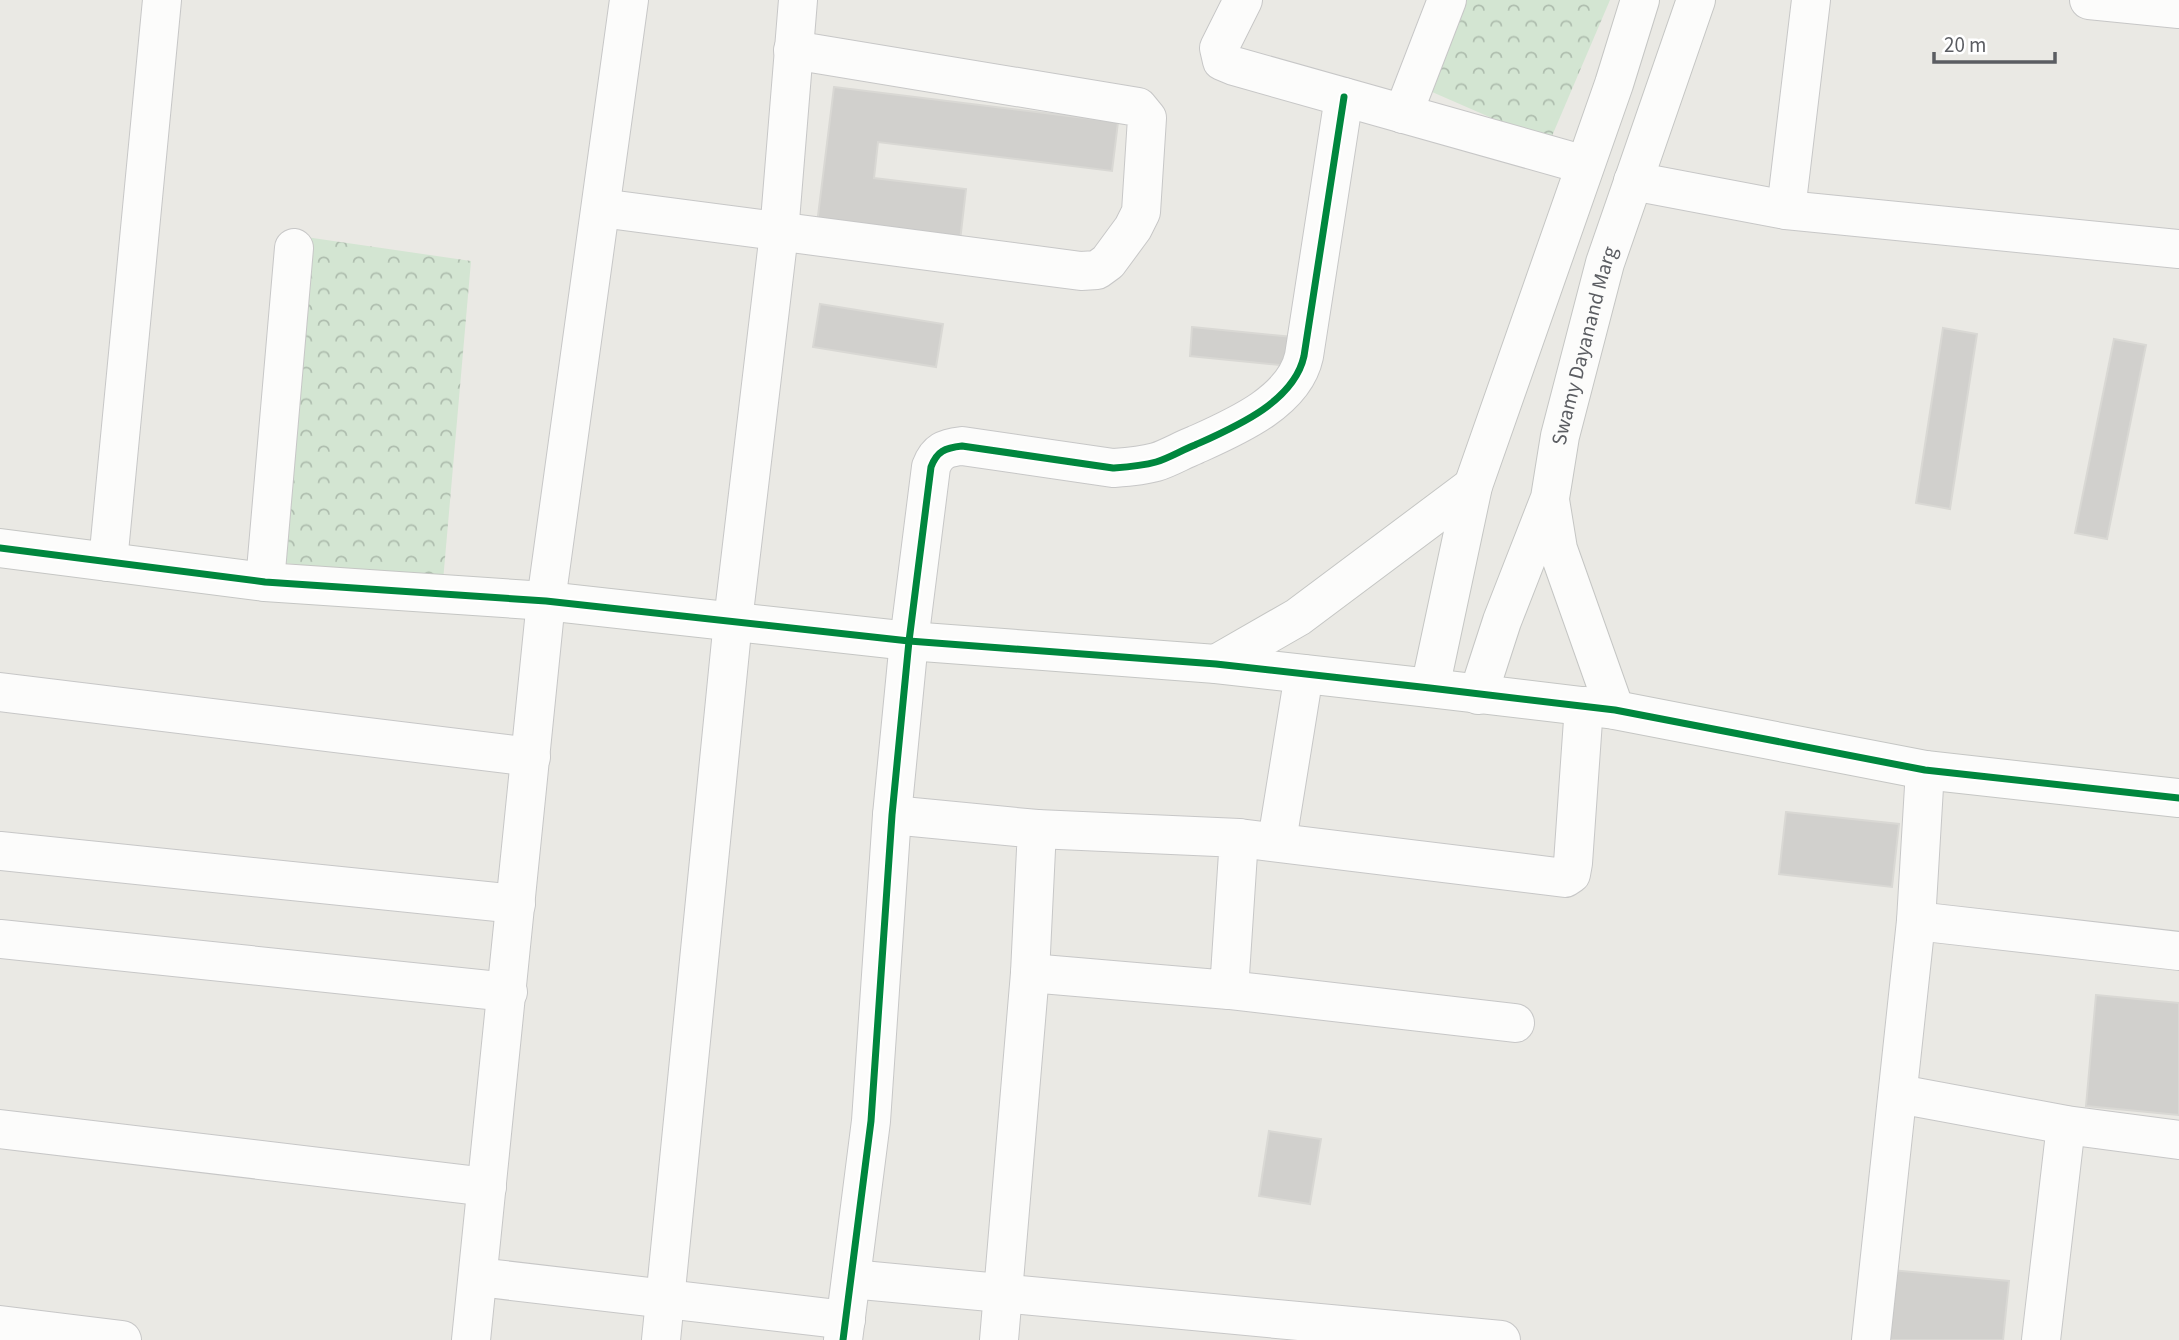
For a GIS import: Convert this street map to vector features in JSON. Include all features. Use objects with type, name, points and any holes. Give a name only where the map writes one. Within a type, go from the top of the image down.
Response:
[{"type":"street","points":[[108,562],[162,0]]},
{"type":"street","points":[[471,1340],[546,601],[629,0]]},
{"type":"street","points":[[661,1340],[733,621],[779,233],[798,0]]},
{"type":"street","points":[[1243,0],[1219,48],[1222,61],[1586,165]]},
{"type":"street","points":[[1403,114],[1447,0]]},
{"type":"street","points":[[1430,688],[1473,486],[1586,165],[1640,0]]},
{"type":"street","name":"Swamy Dayanand Marg","points":[[1478,695],[1502,621],[1550,498],[1569,397],[1605,263],[1696,0]]},
{"type":"street","points":[[1786,210],[1811,0]]},
{"type":"street","points":[[2089,0],[2179,9]]},
{"type":"street","points":[[601,208],[1067,270],[1097,270],[1108,262],[1133,228],[1141,212],[1147,118],[1138,107],[793,50]]},
{"type":"street","points":[[478,1277],[665,1298],[845,1330],[871,1121],[892,815],[909,641],[931,467],[935,456],[945,448],[962,446],[1113,468],[1134,467],[1158,461],[1241,424],[1290,386],[1298,376],[1304,356],[1344,97]]},
{"type":"street","points":[[1633,181],[1786,210],[2179,248]]},
{"type":"street","points":[[265,582],[294,248]]},
{"type":"street","points":[[1216,664],[1298,617],[1473,486]]},
{"type":"street","points":[[892,815],[1037,829],[1277,841],[1566,878],[1573,863],[1600,708],[1558,549],[1550,498]]},
{"type":"street","points":[[0,548],[265,582],[546,601],[909,641],[1216,664],[1430,688],[1600,708],[1924,770],[2179,798]]},
{"type":"street","points":[[1277,841],[1304,674]]},
{"type":"street","points":[[0,692],[531,757]]},
{"type":"street","points":[[1871,1340],[1916,921],[1924,770]]},
{"type":"street","points":[[999,1340],[1030,973],[1037,829]]},
{"type":"street","points":[[1230,990],[1239,838]]},
{"type":"street","points":[[0,851],[516,904]]},
{"type":"street","points":[[1916,921],[2179,951]]},
{"type":"street","points":[[0,939],[508,992]]},
{"type":"street","points":[[1030,973],[1230,990],[1515,1023]]},
{"type":"street","points":[[1899,1094],[2066,1125],[2179,1140]]},
{"type":"street","points":[[2041,1340],[2066,1125]]},
{"type":"street","points":[[0,1129],[487,1187]]},
{"type":"street","points":[[851,1279],[1003,1293],[1335,1332],[1501,1340]]},
{"type":"street","points":[[0,1325],[122,1340]]},
{"type":"green space","points":[[1463,0],[1610,0],[1549,143],[1423,88]]},
{"type":"green space","points":[[299,236],[471,261],[443,581],[267,561]]},
{"type":"building","points":[[834,87],[1118,122],[1112,171],[878,142],[874,178],[966,189],[960,241],[817,224]]},
{"type":"building","points":[[820,304],[943,324],[936,367],[813,347]]},
{"type":"building","points":[[1192,327],[1303,338],[1300,367],[1190,356]]},
{"type":"building","points":[[1943,328],[1977,334],[1950,509],[1916,503]]},
{"type":"building","points":[[2114,339],[2146,345],[2107,539],[2075,533]]},
{"type":"building","points":[[1786,812],[1899,824],[1892,887],[1779,874]]},
{"type":"building","points":[[2096,995],[2179,1003],[2179,1115],[2086,1106]]},
{"type":"building","points":[[1269,1131],[1321,1139],[1310,1204],[1259,1196]]},
{"type":"building","points":[[1891,1270],[2009,1281],[2003,1340],[1885,1340]]},
{"type":"cycle path","points":[[843,1340],[871,1121],[892,815],[909,641],[931,467],[942,451],[962,446],[1113,468],[1156,462],[1228,430],[1276,400],[1298,372],[1304,356],[1344,97]]},
{"type":"cycle path","points":[[0,548],[265,582],[546,601],[909,641],[1216,664],[1430,688],[1615,710],[1925,770],[2179,798]]}]
